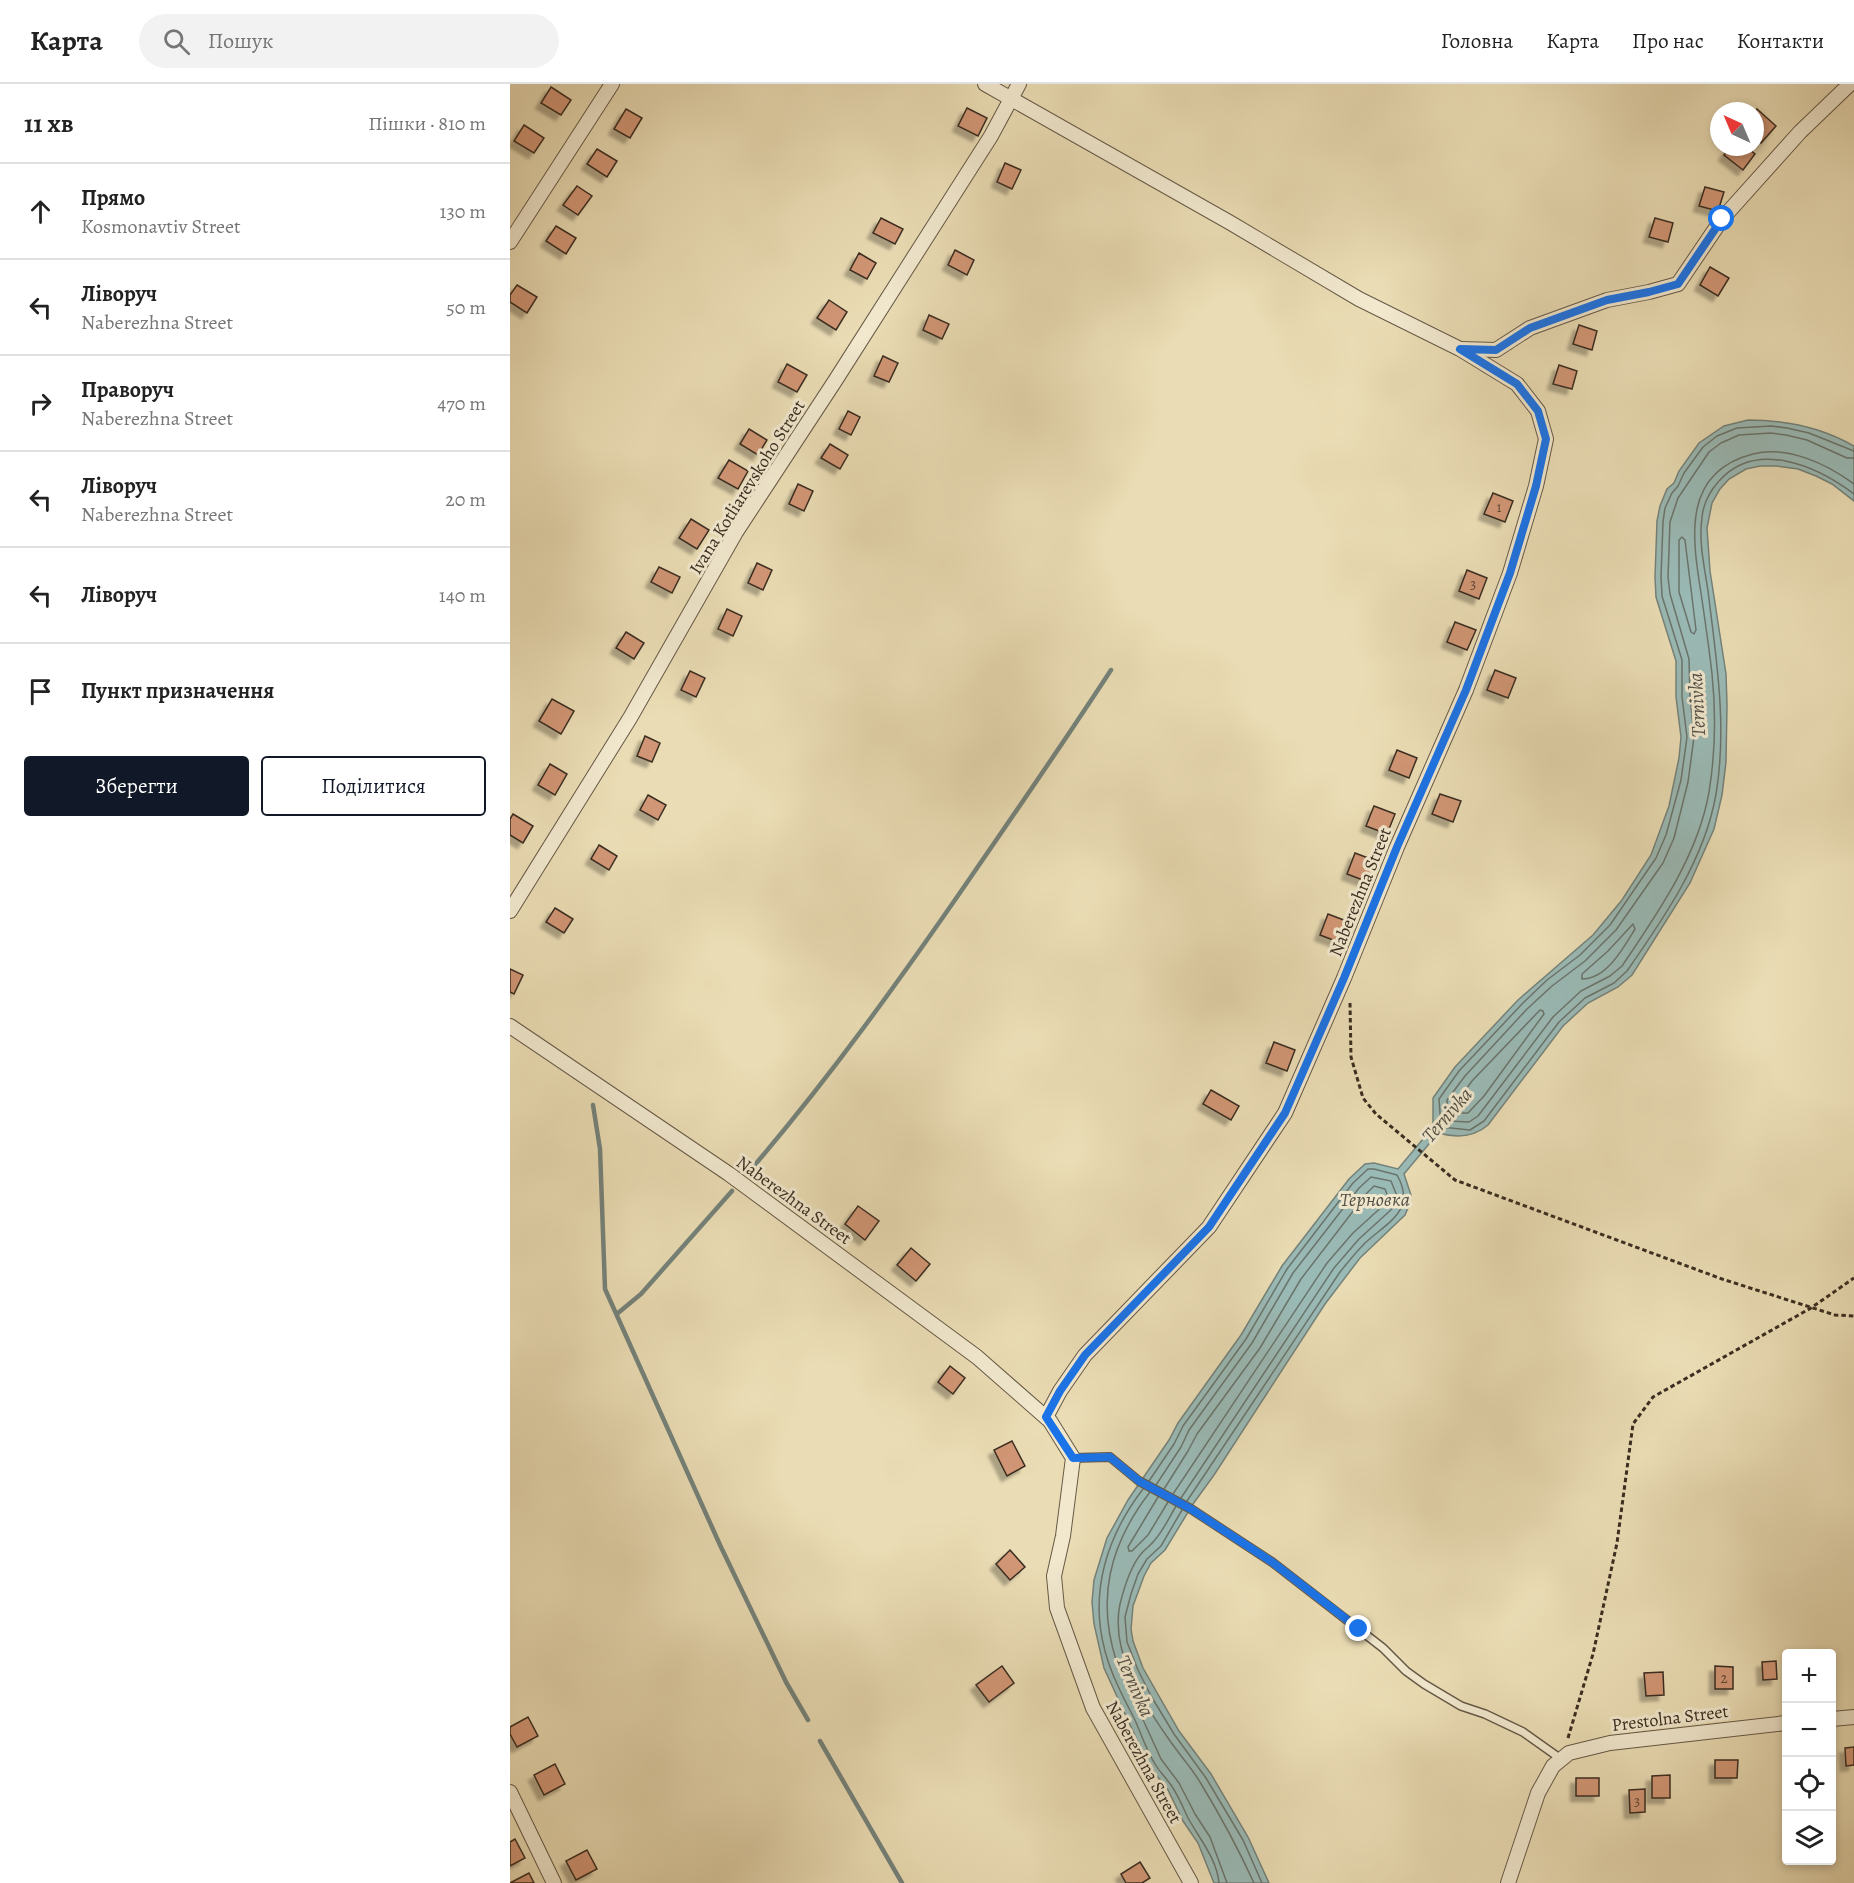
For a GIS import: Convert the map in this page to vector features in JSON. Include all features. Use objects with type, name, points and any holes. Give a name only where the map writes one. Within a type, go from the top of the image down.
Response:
[{"type":"street","points":[[510,242],[612,84]]},
{"type":"street","name":"Naberezhna Street","points":[[985,84],[1359,299],[1460,349],[1517,384],[1538,411],[1546,439],[1536,486],[1510,573],[1466,690],[1285,1113],[1209,1227],[1085,1355],[1060,1391],[1046,1417]]},
{"type":"street","name":"Ivana Kotliarevskoho Street","points":[[510,911],[630,718],[736,532],[991,136],[1019,84]]},
{"type":"street","points":[[1460,349],[1496,350],[1530,328],[1607,300],[1678,284],[1722,219],[1800,132],[1850,84]]},
{"type":"street","name":"Naberezhna Street","points":[[510,1026],[729,1174],[977,1357],[1046,1417],[1073,1458],[1063,1536],[1054,1576],[1057,1608],[1093,1708],[1191,1883]]},
{"type":"street","points":[[1836,1719],[1854,1717]]},
{"type":"street","name":"Prestolna Street","points":[[1561,1759],[1569,1753],[1610,1743],[1782,1723]]},
{"type":"street","points":[[1508,1883],[1538,1793],[1553,1766],[1561,1759]]},
{"type":"street","points":[[510,1792],[554,1883]]},
{"type":"lane","points":[[1073,1458],[1110,1457],[1139,1481],[1191,1509],[1272,1562],[1383,1648],[1406,1671],[1424,1684],[1461,1706],[1485,1713],[1523,1732],[1561,1759]]},
{"type":"path","points":[[1344,978],[1350,1000],[1351,1056],[1363,1098],[1376,1114],[1455,1180],[1722,1279],[1835,1315],[1854,1316]]},
{"type":"path","points":[[1561,1759],[1593,1654],[1617,1543],[1633,1424],[1653,1397],[1811,1308],[1854,1278]]},
{"type":"water","name":"Терновка","points":[[1748,420],[1776,421],[1816,429],[1854,446],[1854,501],[1832,484],[1798,469],[1760,466],[1746,469],[1729,479],[1712,503],[1707,528],[1710,571],[1726,674],[1726,762],[1722,795],[1714,829],[1690,883],[1632,975],[1618,987],[1588,1003],[1563,1026],[1488,1125],[1464,1136],[1438,1133],[1404,1174],[1411,1195],[1405,1215],[1360,1258],[1325,1304],[1165,1550],[1151,1563],[1133,1606],[1131,1629],[1143,1668],[1179,1731],[1211,1774],[1248,1837],[1269,1883],[1214,1883],[1198,1843],[1183,1821],[1168,1790],[1149,1766],[1104,1668],[1094,1624],[1092,1602],[1094,1580],[1107,1538],[1128,1500],[1178,1423],[1241,1335],[1282,1266],[1349,1179],[1365,1164],[1374,1163],[1398,1169],[1433,1127],[1433,1098],[1455,1067],[1518,1000],[1593,935],[1622,900],[1651,855],[1669,806],[1681,737],[1676,697],[1676,661],[1656,597],[1657,521],[1660,506],[1667,489],[1674,483],[1679,471],[1699,443],[1724,426]]},
{"type":"building","points":[[551,87],[571,100],[561,115],[541,103]]},
{"type":"building","points":[[967,108],[987,118],[978,136],[958,126]]},
{"type":"building","points":[[626,109],[642,118],[630,138],[614,129]]},
{"type":"building","points":[[1764,115],[1776,126],[1764,140]]},
{"type":"building","points":[[524,125],[544,138],[534,153],[514,141]]},
{"type":"building","points":[[597,149],[617,161],[607,177],[587,164]]},
{"type":"building","points":[[1725,156],[1754,156],[1743,170]]},
{"type":"building","points":[[1005,163],[1021,170],[1012,189],[997,182]]},
{"type":"building","points":[[577,186],[592,196],[578,215],[563,205]]},
{"type":"building","points":[[1705,187],[1724,192],[1718,211],[1699,206]]},
{"type":"building","points":[[881,218],[903,229],[895,244],[873,233]]},
{"type":"building","points":[[1655,218],[1673,223],[1668,242],[1649,237]]},
{"type":"building","points":[[556,226],[576,238],[566,254],[546,241]]},
{"type":"building","points":[[955,250],[974,260],[967,275],[948,265]]},
{"type":"building","points":[[859,253],[876,263],[867,279],[850,270]]},
{"type":"building","points":[[1710,267],[1729,278],[1718,296],[1700,285]]},
{"type":"building","points":[[517,285],[537,297],[527,313],[510,302],[510,295]]},
{"type":"building","points":[[829,300],[847,312],[836,330],[817,318]]},
{"type":"building","points":[[929,315],[949,324],[942,339],[923,330]]},
{"type":"building","points":[[1579,325],[1597,331],[1592,350],[1573,344]]},
{"type":"building","points":[[883,356],[898,363],[889,382],[874,376]]},
{"type":"building","points":[[787,364],[807,375],[797,392],[778,382]]},
{"type":"building","points":[[1559,365],[1577,371],[1572,389],[1553,384]]},
{"type":"building","points":[[848,411],[860,417],[851,435],[839,429]]},
{"type":"building","points":[[749,429],[767,440],[758,455],[740,444]]},
{"type":"building","points":[[830,444],[848,455],[840,469],[821,458]]},
{"type":"building","points":[[729,460],[748,471],[738,489],[718,478]]},
{"type":"building","points":[[798,484],[813,491],[804,511],[789,504]]},
{"type":"building","points":[[1493,493],[1513,501],[1505,522],[1484,514]]},
{"type":"building","points":[[691,519],[709,530],[697,549],[679,538]]},
{"type":"building","points":[[757,563],[772,570],[763,590],[748,583]]},
{"type":"building","points":[[659,567],[680,577],[672,593],[651,582]]},
{"type":"building","points":[[1467,570],[1487,578],[1479,599],[1459,591]]},
{"type":"building","points":[[727,609],[742,616],[733,636],[718,629]]},
{"type":"building","points":[[1455,622],[1476,630],[1467,650],[1447,642]]},
{"type":"building","points":[[626,632],[644,643],[634,659],[616,648]]},
{"type":"building","points":[[1495,670],[1516,678],[1508,698],[1487,690]]},
{"type":"building","points":[[690,671],[705,678],[696,697],[681,690]]},
{"type":"building","points":[[552,699],[574,711],[561,734],[539,721]]},
{"type":"building","points":[[645,736],[660,743],[652,762],[637,756]]},
{"type":"building","points":[[1397,750],[1417,758],[1409,778],[1389,770]]},
{"type":"building","points":[[550,764],[567,774],[555,795],[538,785]]},
{"type":"building","points":[[1440,794],[1461,801],[1453,822],[1432,814]]},
{"type":"building","points":[[648,795],[666,805],[658,820],[640,810]]},
{"type":"building","points":[[1374,806],[1395,814],[1387,834],[1366,826]]},
{"type":"building","points":[[513,814],[533,826],[523,843],[510,835],[510,819]]},
{"type":"building","points":[[599,845],[617,856],[609,870],[591,859]]},
{"type":"building","points":[[1355,853],[1376,861],[1368,882],[1347,874]]},
{"type":"building","points":[[555,908],[573,919],[564,933],[546,922]]},
{"type":"building","points":[[1328,914],[1349,922],[1341,943],[1320,935]]},
{"type":"building","points":[[510,969],[523,975],[514,994],[510,992]]},
{"type":"building","points":[[1274,1042],[1295,1050],[1287,1071],[1266,1063]]},
{"type":"building","points":[[1211,1090],[1239,1106],[1231,1120],[1203,1104]]},
{"type":"building","points":[[858,1206],[879,1221],[865,1240],[845,1224]]},
{"type":"building","points":[[911,1248],[930,1264],[916,1281],[897,1265]]},
{"type":"building","points":[[950,1366],[965,1378],[953,1394],[938,1382]]},
{"type":"building","points":[[1012,1441],[1025,1466],[1007,1476],[994,1450]]},
{"type":"building","points":[[1010,1550],[1025,1567],[1010,1580],[996,1564]]},
{"type":"building","points":[[1776,1661],[1777,1679],[1763,1680],[1762,1662]]},
{"type":"building","points":[[1002,1666],[1014,1683],[989,1702],[976,1685]]},
{"type":"building","points":[[1715,1666],[1733,1667],[1733,1689],[1715,1689]]},
{"type":"building","points":[[1663,1672],[1664,1695],[1646,1696],[1644,1673]]},
{"type":"building","points":[[528,1717],[538,1736],[517,1747],[510,1734],[510,1727]]},
{"type":"building","points":[[1854,1747],[1854,1765],[1846,1766],[1845,1748]]},
{"type":"building","points":[[1715,1760],[1738,1760],[1737,1778],[1715,1778]]},
{"type":"building","points":[[555,1764],[565,1784],[544,1795],[534,1775]]},
{"type":"building","points":[[1670,1775],[1670,1798],[1652,1798],[1652,1776]]},
{"type":"building","points":[[1576,1778],[1599,1778],[1599,1796],[1576,1796]]},
{"type":"building","points":[[1645,1789],[1645,1812],[1630,1813],[1629,1790]]},
{"type":"building","points":[[515,1839],[525,1858],[510,1866],[510,1842]]},
{"type":"building","points":[[587,1850],[597,1869],[576,1880],[566,1861]]},
{"type":"building","points":[[1140,1862],[1150,1878],[1142,1883],[1126,1883],[1121,1874]]},
{"type":"building","points":[[529,1873],[534,1883],[510,1883]]},
{"type":"waterway","points":[[753,1167],[837,1063],[941,920],[1111,670]]},
{"type":"waterway","points":[[593,1105],[600,1149],[605,1289],[720,1545],[786,1682],[808,1720]]},
{"type":"waterway","points":[[618,1313],[641,1294],[732,1191]]},
{"type":"waterway","points":[[820,1741],[902,1883]]},
{"type":"route","points":[[1359,1629],[1272,1562],[1191,1509],[1139,1481],[1110,1457],[1073,1458],[1046,1417],[1060,1391],[1085,1355],[1209,1227],[1285,1113],[1466,690],[1510,573],[1536,486],[1546,439],[1538,411],[1517,384],[1460,349],[1496,350],[1530,328],[1607,300],[1678,284],[1722,219]]},
{"type":"water label","name":"Ternivka","points":[[1697,705]]},
{"type":"water label","name":"Ternivka","points":[[1447,1115]]},
{"type":"water label","name":"Ternivka","points":[[1135,1686]]}]
